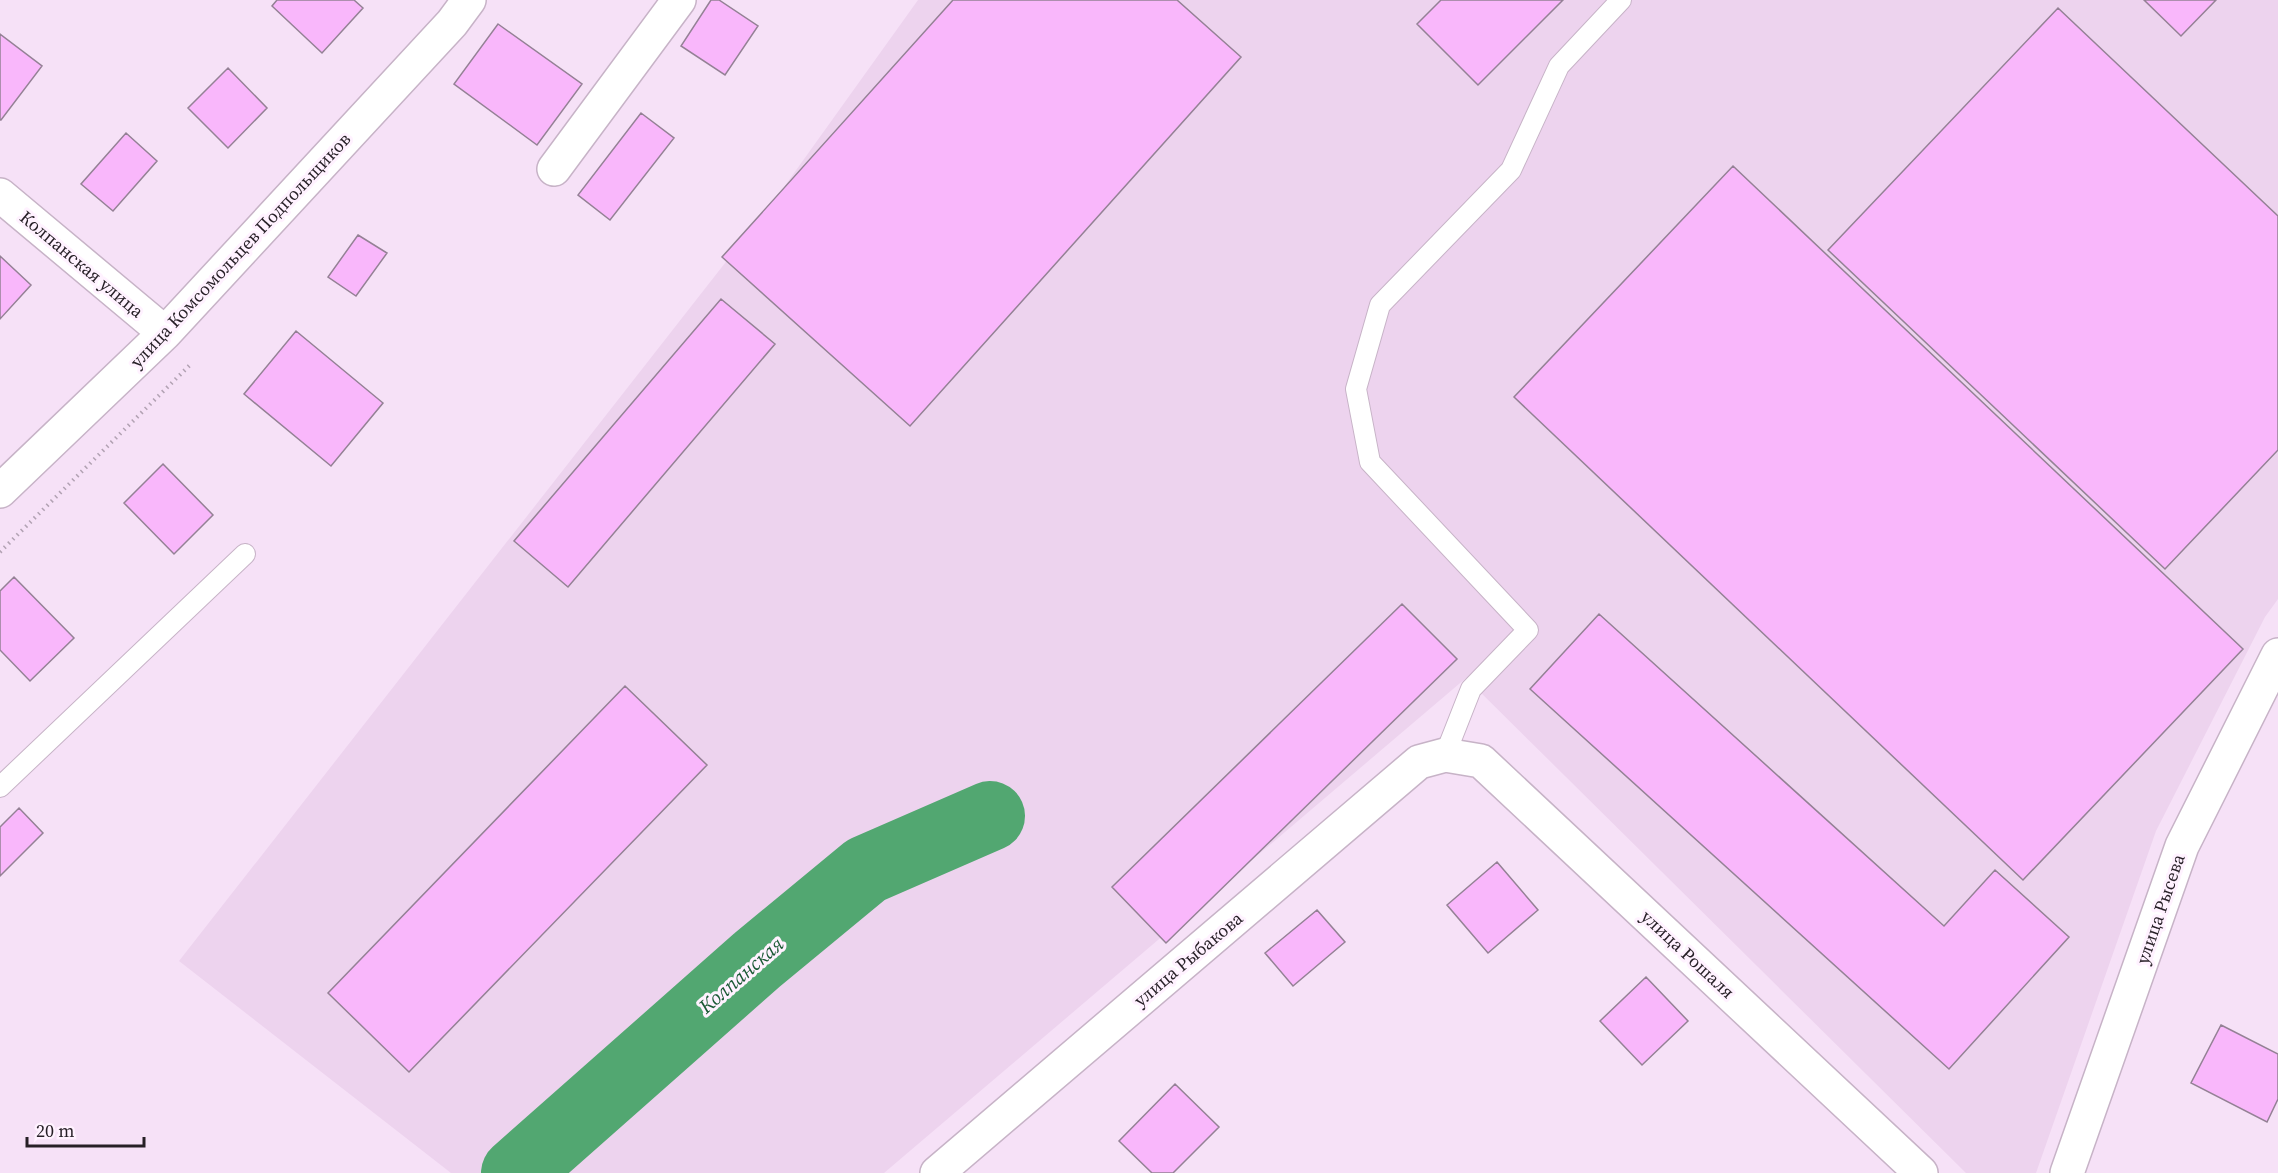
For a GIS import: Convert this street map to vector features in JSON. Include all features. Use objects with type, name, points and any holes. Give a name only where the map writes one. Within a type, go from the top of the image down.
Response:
[{"type":"street","name":"улица Комсомольцев Подпольщиков","points":[[0,491],[165,333],[452,23],[469,0]]},
{"type":"street","points":[[554,169],[679,0]]},
{"type":"street","name":"Колпанская улица","points":[[0,195],[165,333]]},
{"type":"street","name":"улица Рысева","points":[[2067,1173],[2182,846],[2278,655]]},
{"type":"street","name":"улица Рыбакова","points":[[937,1173],[1419,762],[1445,755]]},
{"type":"street","name":"улица Рошаля","points":[[1445,755],[1480,761],[1921,1173]]},
{"type":"lane","points":[[1445,755],[1471,689],[1528,630],[1370,462],[1356,389],[1380,305],[1511,170],[1559,66],[1621,0]]},
{"type":"lane","points":[[0,787],[245,554]]},
{"type":"shaded area","points":[[918,0],[2278,0],[2278,599],[2265,617],[2156,831],[2036,1173],[1966,1173],[1466,678],[884,1173],[451,1173],[179,961],[779,194]]},
{"type":"building","points":[[277,0],[354,0],[363,8],[322,53],[272,6]]},
{"type":"building","points":[[711,0],[719,0],[758,26],[725,75],[681,46]]},
{"type":"building","points":[[953,0],[1177,0],[1241,57],[910,426],[722,257]]},
{"type":"building","points":[[1441,0],[1563,0],[1478,85],[1417,24]]},
{"type":"building","points":[[2144,0],[2216,0],[2181,36]]},
{"type":"building","points":[[2058,8],[2278,216],[2278,450],[2165,569],[1828,250]]},
{"type":"building","points":[[498,24],[582,84],[537,145],[454,84]]},
{"type":"building","points":[[0,34],[42,66],[1,120],[0,120]]},
{"type":"building","points":[[228,68],[267,108],[228,148],[188,108]]},
{"type":"building","points":[[641,113],[674,138],[610,220],[578,195]]},
{"type":"building","points":[[126,133],[157,161],[113,211],[81,184]]},
{"type":"building","points":[[1733,166],[2243,649],[2023,880],[1514,397]]},
{"type":"building","points":[[358,235],[387,253],[356,296],[328,277]]},
{"type":"building","points":[[0,256],[31,285],[0,319]]},
{"type":"building","points":[[721,299],[775,344],[568,587],[514,541]]},
{"type":"building","points":[[296,331],[383,403],[331,466],[244,394]]},
{"type":"building","points":[[163,464],[213,515],[174,554],[124,503]]},
{"type":"building","points":[[14,577],[74,638],[30,681],[0,650],[0,591]]},
{"type":"building","points":[[1402,604],[1457,659],[1166,943],[1112,887]]},
{"type":"building","points":[[1599,614],[1944,926],[1995,870],[2069,937],[1949,1069],[1530,689]]},
{"type":"building","points":[[625,686],[707,765],[409,1072],[328,993]]},
{"type":"building","points":[[19,808],[43,833],[0,876],[0,827]]},
{"type":"building","points":[[1497,862],[1538,910],[1488,953],[1447,905]]},
{"type":"building","points":[[1317,910],[1345,942],[1293,986],[1265,953]]},
{"type":"building","points":[[1646,977],[1688,1021],[1642,1065],[1600,1021]]},
{"type":"building","points":[[2221,1025],[2278,1054],[2278,1099],[2267,1122],[2191,1083]]},
{"type":"building","points":[[1175,1084],[1219,1127],[1173,1173],[1152,1173],[1119,1141]]},
{"type":"waterway","name":"Колпанская","points":[[516,1173],[757,960],[866,870],[990,816]]}]
